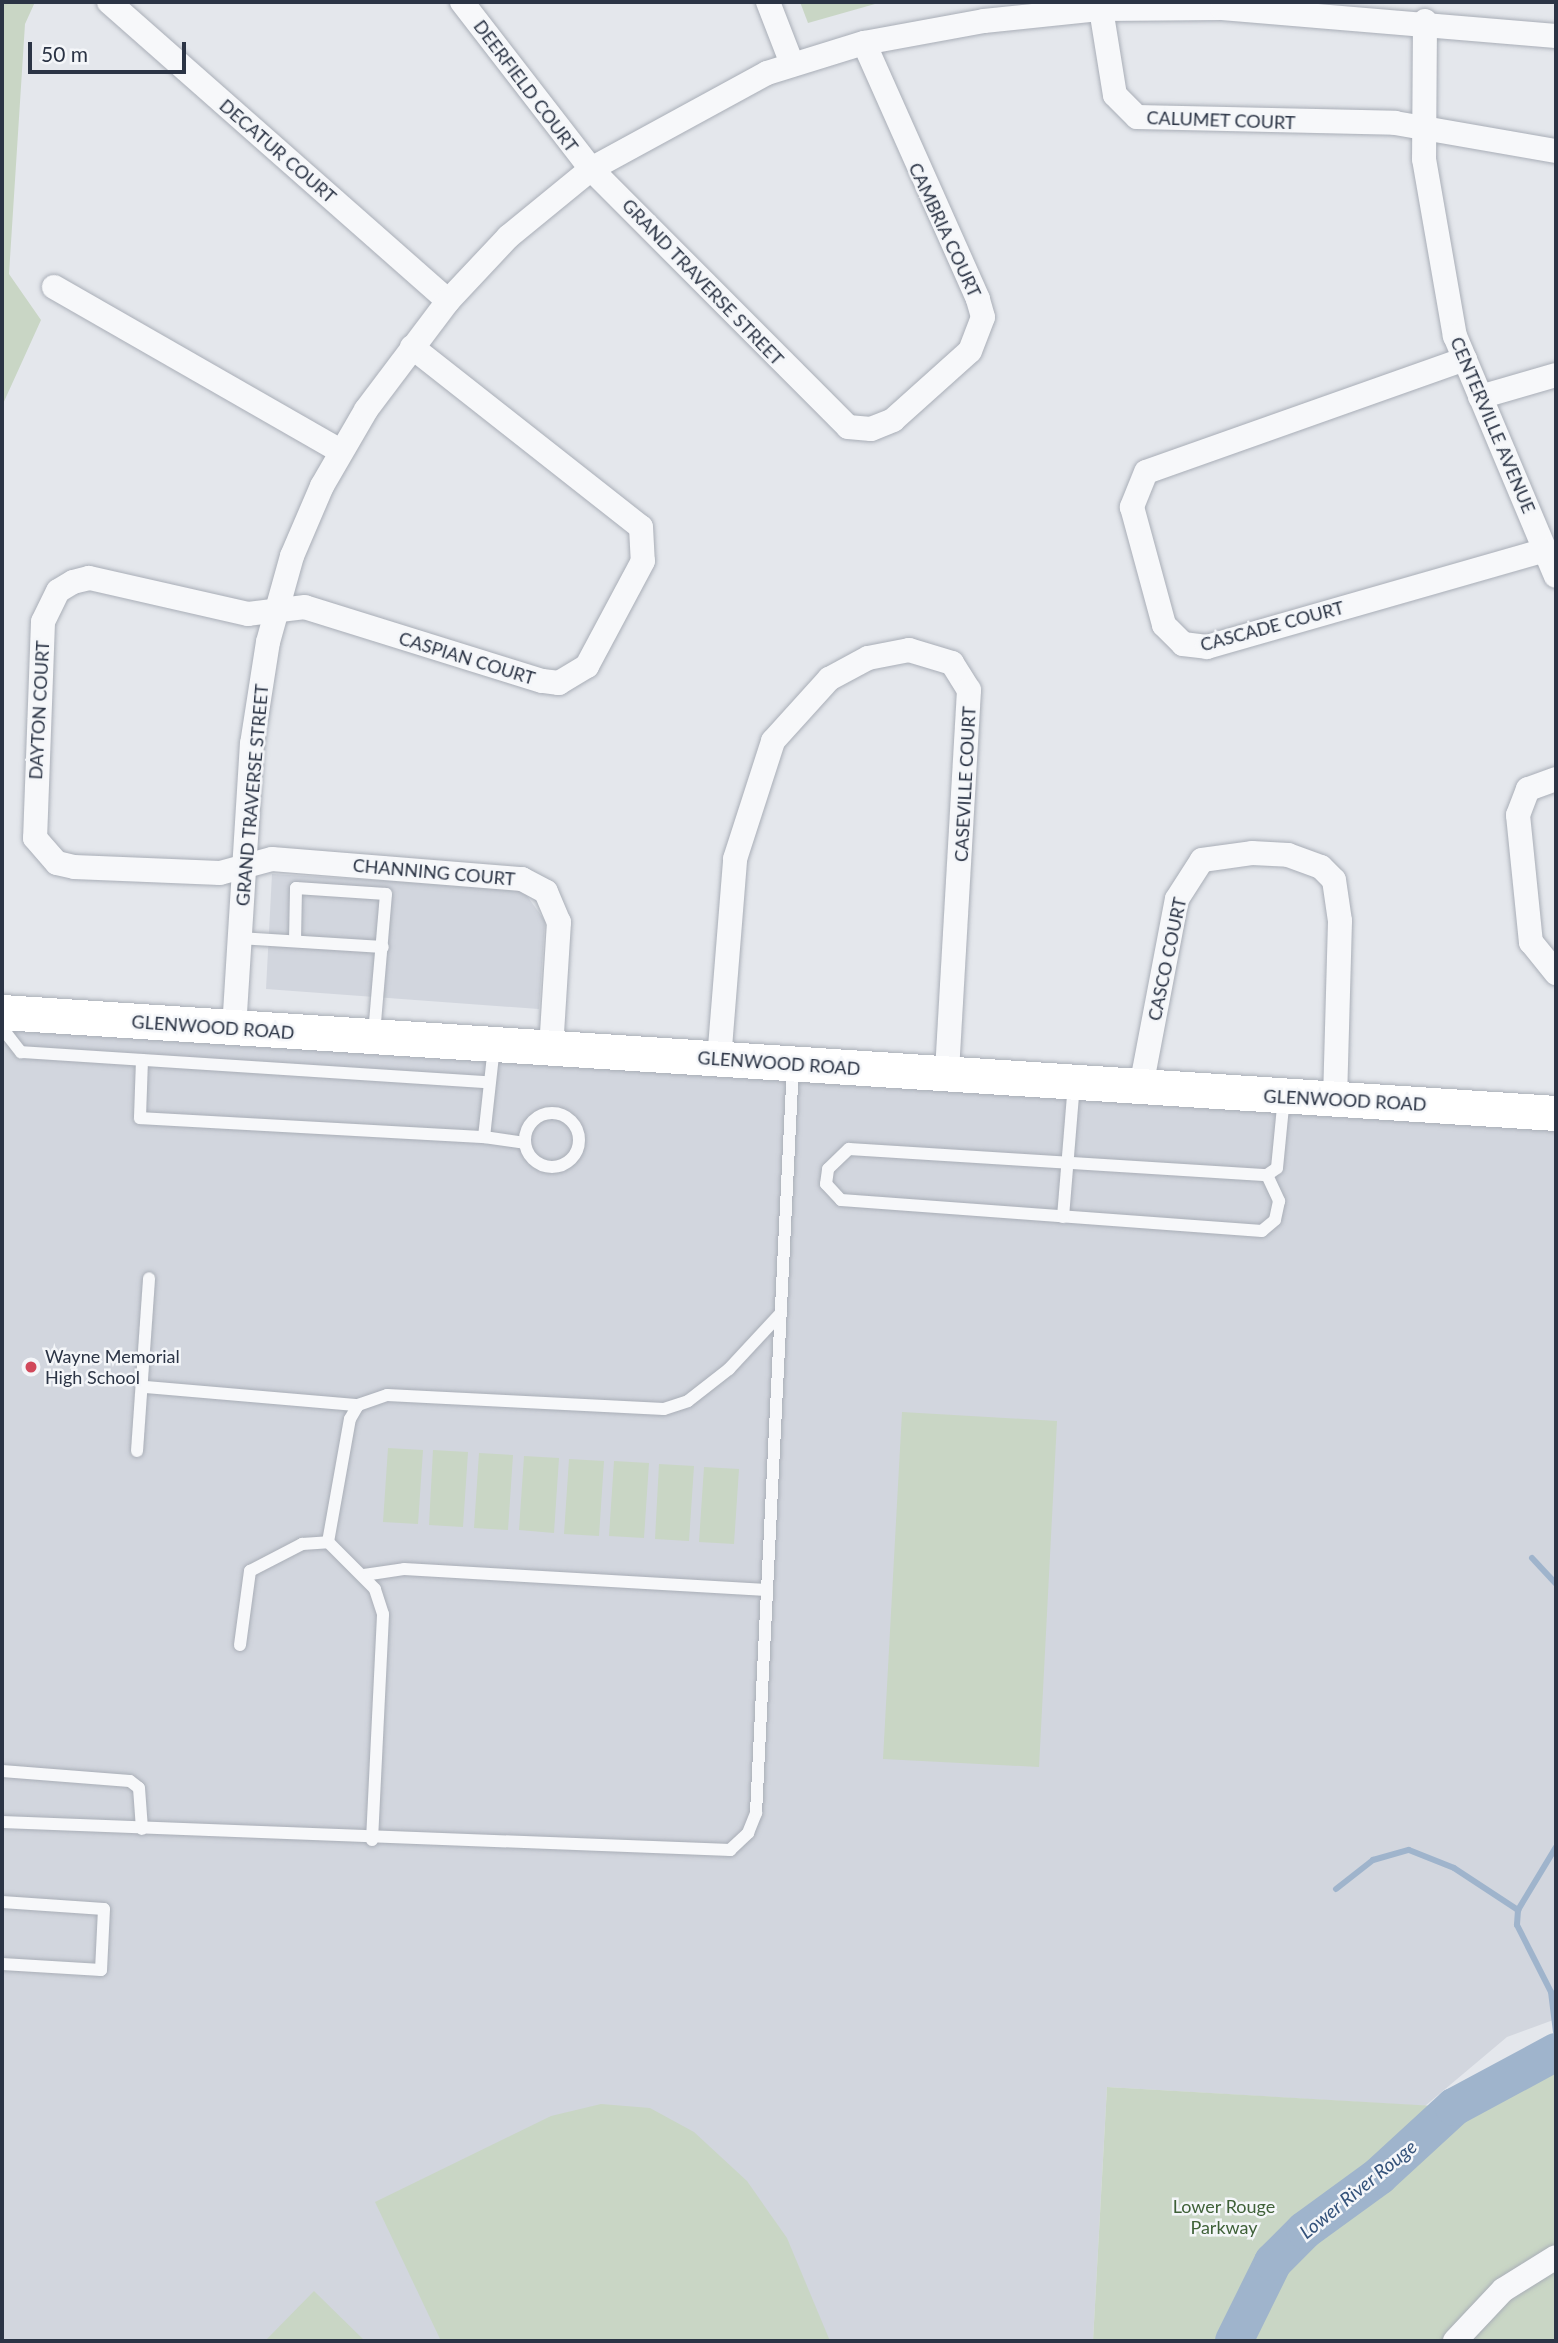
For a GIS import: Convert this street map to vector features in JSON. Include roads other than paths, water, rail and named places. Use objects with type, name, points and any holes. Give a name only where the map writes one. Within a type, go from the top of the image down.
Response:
[{"type":"street","name":"DECATUR COURT","points":[[109,2],[447,300]]},
{"type":"street","name":"DEERFIELD COURT","points":[[462,2],[591,169]]},
{"type":"street","points":[[768,2],[792,64]]},
{"type":"street","name":"GRAND TRAVERSE STREET","points":[[234,1029],[252,744],[277,608],[306,520],[341,451],[447,300],[508,237],[591,169],[719,95],[792,64],[864,43],[984,21],[1133,5],[1200,5],[1425,20],[1556,36]]},
{"type":"street","name":"CALUMET COURT","points":[[1101,9],[1115,96],[1137,117],[1424,127],[1556,151]]},
{"type":"street","name":"CENTERVILLE AVENUE","points":[[1425,20],[1424,127],[1435,251],[1465,359],[1556,576]]},
{"type":"street","name":"CAMBRIA COURT","points":[[813,396],[848,427],[883,426],[970,351],[983,317],[864,43]]},
{"type":"street","name":"GRAND TRAVERSE STREET","points":[[591,169],[813,396]]},
{"type":"street","points":[[54,287],[341,451]]},
{"type":"street","name":"CASPIAN COURT","points":[[277,608],[305,607],[559,683],[587,666],[643,561],[645,538],[632,515],[412,347]]},
{"type":"street","name":"CASCADE COURT","points":[[1465,359],[1146,472],[1132,507],[1164,625],[1182,644],[1207,647],[1545,550]]},
{"type":"street","points":[[1480,397],[1556,375]]},
{"type":"street","name":"DAYTON COURT","points":[[243,869],[74,867],[43,851],[33,822],[43,622],[58,592],[89,578],[248,614],[277,608]]},
{"type":"street","name":"CASEVILLE COURT","points":[[719,1060],[735,859],[773,741],[829,679],[868,658],[909,650],[952,663],[969,690],[947,1074]]},
{"type":"street","points":[[1556,779],[1528,789],[1518,815],[1531,942],[1556,973]]},
{"type":"street","name":"CASCO COURT","points":[[1141,1087],[1177,899],[1202,860],[1252,853],[1288,855],[1321,867],[1334,880],[1340,921],[1335,1099]]},
{"type":"street","name":"CHANNING COURT","points":[[243,869],[272,859],[501,875],[537,885],[553,902],[559,922],[551,1049]]},
{"type":"street","name":"GLENWOOD ROAD","points":[[2,1012],[1556,1113]]},
{"type":"street","points":[[1455,2341],[1503,2290],[1556,2257]]},
{"type":"lane","points":[[295,942],[296,888],[386,894],[374,1038]]},
{"type":"lane","points":[[239,938],[383,947]]},
{"type":"lane","points":[[2,1028],[21,1052],[489,1082]]},
{"type":"lane","points":[[484,1137],[494,1046]]},
{"type":"lane","points":[[142,1060],[140,1118],[484,1137],[526,1143]]},
{"type":"lane","points":[[2,1822],[372,1840],[414,1834],[730,1850],[748,1833],[756,1813],[793,1064]]},
{"type":"lane","points":[[1063,1217],[1074,1083]]},
{"type":"lane","points":[[1267,1175],[1279,1201],[1275,1220],[1262,1231],[841,1200],[826,1184],[828,1169],[849,1149],[1267,1175],[1277,1168],[1284,1096]]},
{"type":"lane","points":[[550,1113],[573,1122],[579,1138],[575,1155],[551,1167],[534,1160],[526,1143],[529,1126],[550,1113]]},
{"type":"lane","points":[[137,1451],[146,1387],[149,1278]]},
{"type":"lane","points":[[146,1387],[358,1405],[387,1395],[664,1409],[688,1401],[729,1369],[781,1313]]},
{"type":"lane","points":[[328,1542],[350,1419],[358,1405]]},
{"type":"lane","points":[[240,1645],[250,1571],[302,1544],[328,1542],[363,1575],[383,1614],[372,1840]]},
{"type":"lane","points":[[363,1575],[404,1569],[766,1590]]},
{"type":"lane","points":[[2,1771],[130,1781],[139,1788],[142,1829]]},
{"type":"lane","points":[[2,1902],[104,1909],[101,1970],[2,1964]]},
{"type":"waterway","points":[[1532,1558],[1556,1584]]},
{"type":"waterway","points":[[1556,1847],[1518,1910],[1517,1925],[1551,1992],[1556,2032]]},
{"type":"waterway","points":[[1336,1889],[1373,1860],[1409,1850],[1454,1868],[1518,1910]]},
{"type":"waterway","name":"Lower River Rouge","points":[[1234,2341],[1273,2262],[1305,2230],[1379,2176],[1454,2107],[1556,2052]]},
{"type":"place","name":"Wayne Memorial High School","points":[[31,1367]]},
{"type":"park label","name":"Lower Rouge Parkway","points":[[1224,2217]]}]
